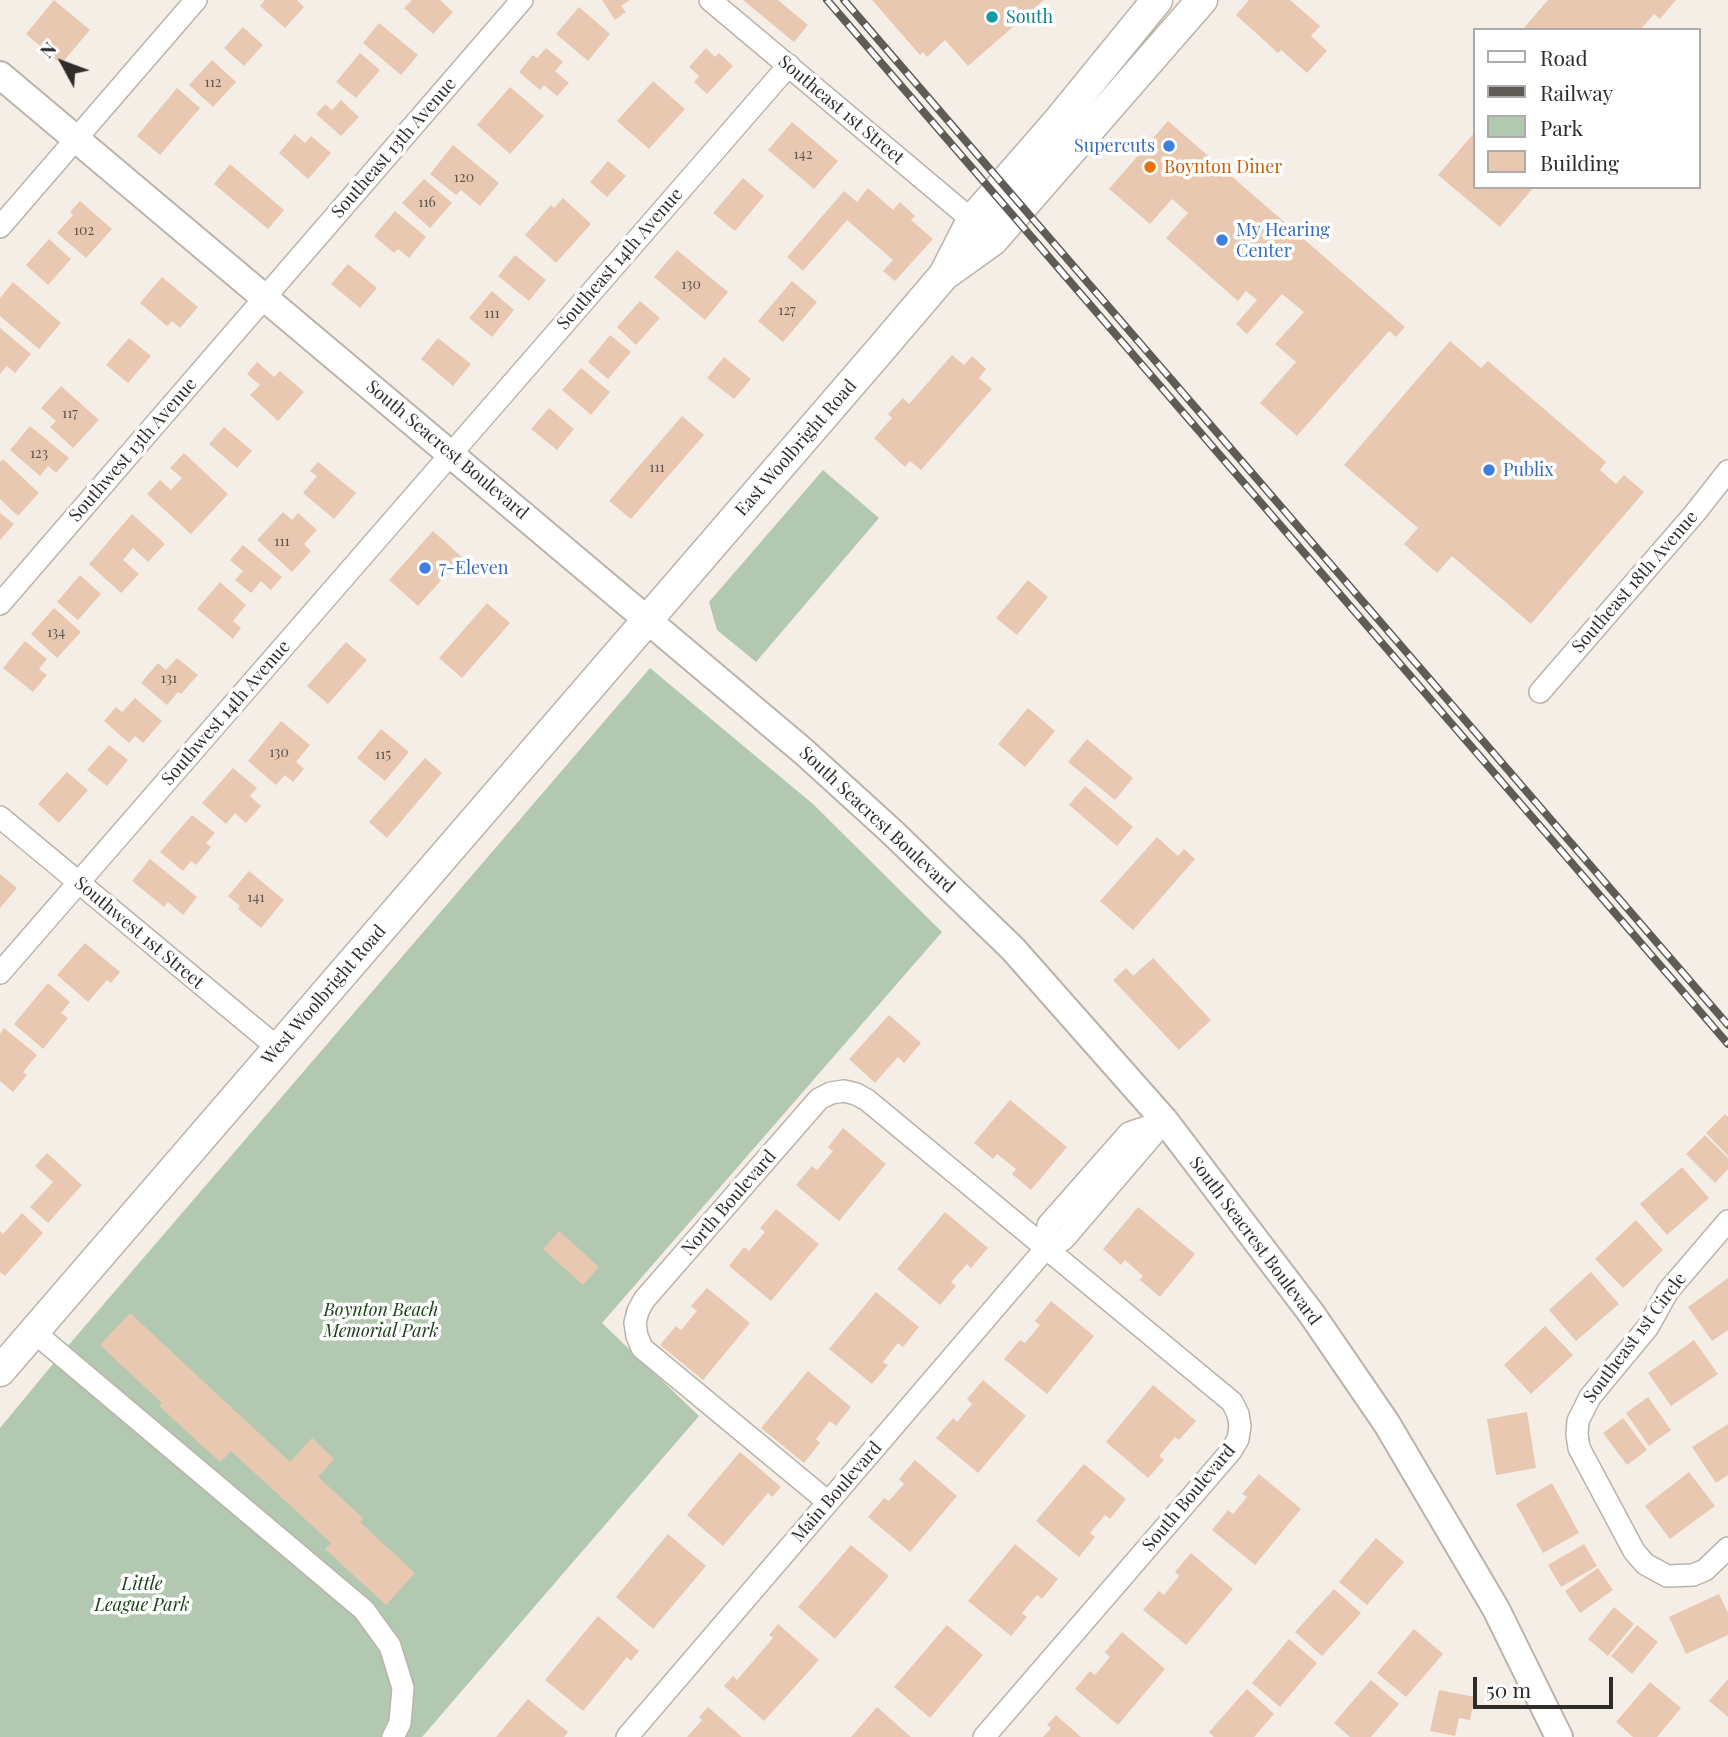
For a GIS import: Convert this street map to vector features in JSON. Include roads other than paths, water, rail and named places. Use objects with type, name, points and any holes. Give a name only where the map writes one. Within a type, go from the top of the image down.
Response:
[{"type":"main road","name":"East Woolbright Road","points":[[648,620],[944,275],[972,220],[1060,119],[1157,0]]},
{"type":"main road","name":"East Woolbright Road","points":[[944,275],[993,240],[1202,0]]},
{"type":"main road","name":"West Woolbright Road","points":[[0,1371],[648,620]]},
{"type":"street","points":[[0,227],[197,0]]},
{"type":"street","name":"Southeast 13th Avenue","points":[[265,296],[522,0]]},
{"type":"street","name":"Southeast 1st Street","points":[[710,0],[972,220]]},
{"type":"street","name":"Southeast 14th Avenue","points":[[450,452],[789,65]]},
{"type":"street","name":"South Seacrest Boulevard","points":[[0,75],[803,751],[891,831],[1013,949],[1165,1121],[1311,1313],[1387,1424],[1496,1609],[1559,1737]]},
{"type":"street","name":"Southwest 13th Avenue","points":[[0,604],[265,296]]},
{"type":"street","name":"Southwest 14th Avenue","points":[[0,973],[450,452]]},
{"type":"street","name":"Southeast 18th Avenue","points":[[1540,692],[1728,471]]},
{"type":"street","name":"Southwest 1st Street","points":[[0,817],[278,1048]]},
{"type":"street","name":"North Boulevard","points":[[828,1502],[642,1348],[635,1323],[644,1300],[819,1099],[844,1091],[867,1100],[1046,1248]]},
{"type":"street","name":"Main Boulevard","points":[[627,1737],[1046,1248],[1048,1225],[1129,1133],[1165,1121]]},
{"type":"street","name":"Southeast 1st Circle","points":[[1728,1221],[1668,1291],[1648,1327],[1590,1396],[1578,1421],[1577,1434],[1579,1448],[1634,1551],[1645,1564],[1667,1576],[1693,1575],[1705,1570],[1728,1548]]},
{"type":"street","name":"South Boulevard","points":[[984,1737],[1231,1451],[1238,1439],[1240,1426],[1232,1402],[1046,1248]]},
{"type":"street","points":[[34,1332],[364,1610],[390,1646],[403,1688],[400,1723],[393,1737]]},
{"type":"railway","points":[[827,0],[1728,1044]]},
{"type":"railway","points":[[844,0],[1728,1025]]},
{"type":"place","name":"South","points":[[992,17]]},
{"type":"place","name":"Supercuts","points":[[1169,146]]},
{"type":"place","name":"Boynton Diner","points":[[1150,167]]},
{"type":"place","name":"My Hearing Center","points":[[1222,240]]},
{"type":"place","name":"Publix","points":[[1489,470]]},
{"type":"place","name":"7-Eleven","points":[[425,568]]},
{"type":"park label","name":"Boynton Beach Memorial Park","points":[[381,1320]]},
{"type":"park label","name":"Little League Park","points":[[142,1594]]}]
